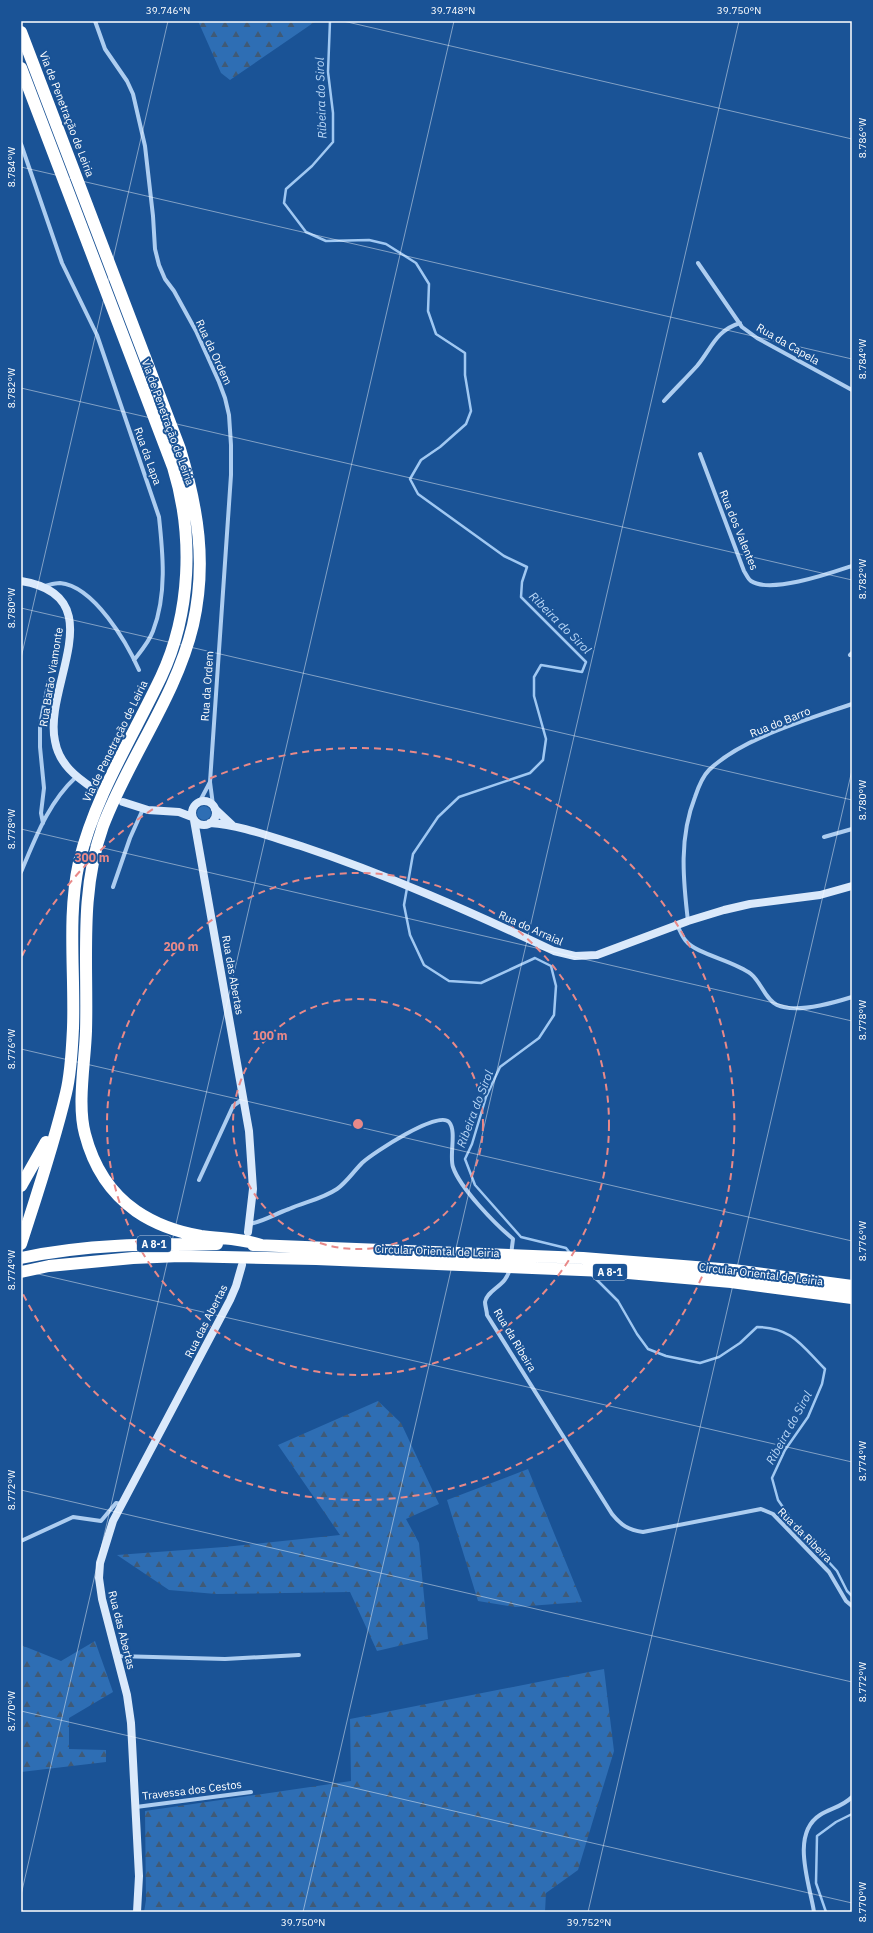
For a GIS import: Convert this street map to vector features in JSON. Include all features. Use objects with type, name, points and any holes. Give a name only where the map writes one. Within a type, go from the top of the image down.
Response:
[{"type":"highway","name":"Via de Penetração de Leiria","points":[[21,32],[180,449],[193,496],[200,542],[199,587],[193,626],[185,652],[175,679],[115,798],[96,851],[87,897],[85,954],[86,1029]]},
{"type":"highway","name":"Via de Penetração de Leiria","points":[[21,68],[172,467],[181,497],[186,545],[185,587],[175,640],[162,676],[105,787],[93,818],[79,863],[72,905],[73,1029],[68,1071]]},
{"type":"highway","points":[[86,1029],[82,1116],[84,1131],[97,1168],[114,1192],[135,1210],[156,1223],[167,1227],[204,1236],[244,1239],[261,1245]]},
{"type":"highway","points":[[21,1271],[65,1122],[86,1029]]},
{"type":"highway","points":[[21,1186],[46,1141],[68,1071]]},
{"type":"highway","points":[[21,1244],[66,1091],[68,1071]]},
{"type":"highway","name":"Circular Oriental de Leiria","points":[[21,1258],[47,1252],[79,1248],[139,1244],[261,1245],[488,1259]]},
{"type":"highway","name":"Circular Oriental de Leiria","points":[[21,1271],[49,1266],[133,1258],[180,1256],[488,1259],[583,1258],[732,1276],[852,1286]]},
{"type":"highway","name":"Circular Oriental de Leiria","points":[[732,1276],[852,1298]]},
{"type":"street","name":"Rua da Ordem","points":[[95,21],[105,49],[127,81],[133,94],[144,146],[158,265],[196,331],[219,382],[229,415],[231,475],[210,782],[214,807]]},
{"type":"street","name":"Rua da Lapa","points":[[21,144],[62,263],[97,335],[159,517],[163,576],[160,606],[153,632],[134,660]]},
{"type":"street","name":"Rua da Capela","points":[[698,263],[740,324],[757,338],[852,390]]},
{"type":"street","points":[[664,400],[697,366],[715,339],[724,330],[740,324]]},
{"type":"street","name":"Rua dos Valentes","points":[[700,454],[744,571],[750,580],[759,584],[770,585],[811,580],[852,566]]},
{"type":"street","name":"Rua Barão Viamonte","points":[[21,581],[44,587],[59,598],[66,608],[70,622],[70,641],[55,713],[54,734],[56,746],[67,768],[76,777],[94,789]]},
{"type":"street","points":[[44,587],[58,583],[64,584],[89,599],[116,627],[139,670]]},
{"type":"street","points":[[43,823],[41,813],[44,788],[40,747],[40,725],[49,680]]},
{"type":"street","name":"Rua do Barro","points":[[688,920],[683,883],[686,825],[699,785],[708,771],[724,758],[767,734],[852,704]]},
{"type":"street","points":[[21,872],[54,801],[63,789],[76,777]]},
{"type":"street","name":"Rua da Ordem","points":[[200,801],[210,782]]},
{"type":"street","points":[[124,802],[143,809],[179,812],[193,807],[200,801],[208,801],[214,807],[216,816],[207,824],[198,841]]},
{"type":"street","points":[[193,807],[193,819]]},
{"type":"street","name":"Rua do Arraial","points":[[214,807],[232,825]]},
{"type":"street","points":[[113,887],[130,838],[143,809]]},
{"type":"street","points":[[179,812],[193,819],[199,824],[207,824]]},
{"type":"street","name":"Rua das Abertas","points":[[193,819],[249,1131],[253,1177],[249,1228]]},
{"type":"street","name":"Rua do Arraial","points":[[207,824],[232,825],[317,852],[421,890],[554,951],[570,956],[591,956],[603,954],[688,920],[740,906],[813,896],[852,886]]},
{"type":"street","points":[[824,837],[852,829]]},
{"type":"street","points":[[677,925],[686,941],[693,948],[731,962],[752,974],[776,1004],[791,1008],[818,1006],[852,997]]},
{"type":"street","points":[[199,1180],[233,1106],[243,1098]]},
{"type":"street","name":"Rua da Ribeira","points":[[249,1228],[289,1209],[330,1193],[338,1188],[363,1162],[385,1146],[423,1126],[437,1120],[445,1119],[450,1123],[453,1130],[452,1165],[456,1176],[490,1217],[512,1239],[509,1275],[496,1290],[488,1295],[485,1303],[487,1315],[612,1514],[622,1526],[633,1531],[643,1532],[761,1509],[773,1514],[829,1572],[846,1601],[852,1606]]},
{"type":"street","name":"Rua das Abertas","points":[[137,1912],[138,1876],[136,1807],[130,1712],[104,1613],[99,1578],[105,1544],[113,1521],[230,1300],[242,1265]]},
{"type":"street","points":[[21,1541],[73,1517],[101,1521],[116,1503],[122,1504]]},
{"type":"street","points":[[116,1656],[225,1659],[299,1655]]},
{"type":"street","name":"Travessa dos Cestos","points":[[136,1807],[250,1792]]},
{"type":"street","points":[[814,1912],[806,1883],[804,1857],[805,1835],[811,1823],[820,1815],[842,1806],[852,1797]]},
{"type":"green space","points":[[198,21],[316,21],[230,80],[221,73]]},
{"type":"green space","points":[[204,806],[209,808],[211,813],[209,818],[204,820],[199,818],[197,813],[199,808]]},
{"type":"green space","points":[[378,1401],[401,1423],[439,1504],[406,1519],[419,1543],[428,1639],[377,1651],[350,1592],[216,1594],[169,1590],[117,1555],[224,1547],[340,1535],[278,1445]]},
{"type":"green space","points":[[528,1469],[582,1602],[515,1607],[478,1601],[447,1500]]},
{"type":"green space","points":[[95,1641],[113,1692],[69,1718],[69,1749],[106,1750],[106,1762],[21,1772],[21,1645],[61,1661]]},
{"type":"green space","points":[[604,1669],[614,1751],[578,1870],[546,1893],[545,1912],[144,1912],[146,1900],[145,1811],[351,1781],[350,1719]]},
{"type":"waterway","name":"Ribeira do Sirol","points":[[330,21],[328,72],[333,113],[333,142],[312,166],[286,189],[284,203],[306,232],[326,241],[369,240],[386,244],[416,263],[429,284],[428,311],[436,334],[465,353],[465,375],[471,411],[466,424],[440,447],[421,460],[410,479],[418,494],[504,556],[527,567],[522,582],[521,597],[586,662],[582,672],[541,665],[534,677],[534,696],[546,739],[543,760],[530,773],[459,797],[438,817],[413,854],[404,905],[410,935],[424,965],[449,981],[481,983],[535,958],[551,966],[556,986],[554,1015],[539,1038],[500,1067],[486,1097],[472,1144],[465,1159],[475,1185],[521,1237],[566,1248],[570,1253]]},
{"type":"waterway","name":"Ribeira do Sirol","points":[[592,1275],[618,1301],[637,1334],[648,1349],[666,1356],[700,1363],[719,1357],[740,1343],[757,1327],[769,1328],[779,1330],[796,1339],[825,1369],[822,1384],[808,1417],[785,1450],[772,1478],[778,1500],[798,1529],[837,1571],[847,1591],[852,1596]]},
{"type":"waterway","name":"Ribeira do Sirol","points":[[826,1912],[816,1883],[817,1836],[836,1822],[852,1814]]}]
